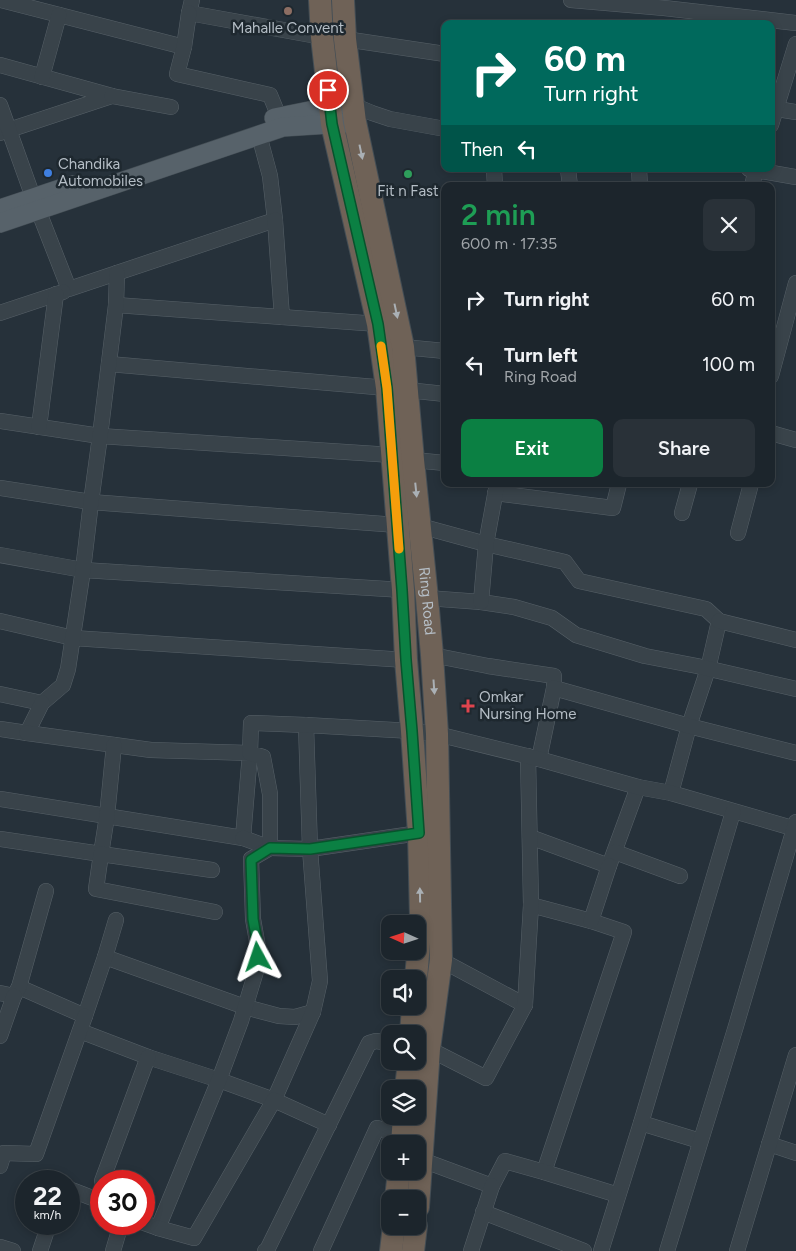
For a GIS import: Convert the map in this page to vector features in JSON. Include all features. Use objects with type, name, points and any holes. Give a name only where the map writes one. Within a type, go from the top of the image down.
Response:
[{"type":"highway","name":"Ring Road","points":[[320,0],[322,37],[332,116],[378,324],[397,389],[403,458],[420,526],[427,598],[437,734],[440,960],[429,1049],[424,1135]]},
{"type":"highway","name":"Ring Road","points":[[343,0],[345,39],[403,347],[397,389]]},
{"type":"highway","name":"Ring Road","points":[[403,458],[397,525],[419,833],[420,918],[417,970]]},
{"type":"highway","points":[[391,1251],[393,1235]]},
{"type":"highway","points":[[414,1251],[415,1235]]},
{"type":"main road","points":[[0,223],[36,204],[159,157],[279,117],[332,116],[360,113]]},
{"type":"main road","points":[[0,209],[36,204],[283,127],[332,116]]},
{"type":"street","points":[[1,0],[184,47]]},
{"type":"street","points":[[571,0],[665,4],[796,23]]},
{"type":"street","points":[[279,117],[270,95],[177,74],[184,47],[190,6],[322,37]]},
{"type":"street","points":[[42,76],[58,15]]},
{"type":"street","points":[[345,39],[441,53]]},
{"type":"street","points":[[775,105],[796,47]]},
{"type":"street","points":[[0,65],[112,96],[171,107]]},
{"type":"street","points":[[4,131],[112,96]]},
{"type":"street","points":[[0,106],[4,131],[36,204],[63,292],[39,428]]},
{"type":"street","points":[[775,108],[796,112]]},
{"type":"street","points":[[360,113],[441,128]]},
{"type":"street","points":[[259,135],[270,176],[282,316]]},
{"type":"street","points":[[770,172],[796,177]]},
{"type":"street","points":[[0,313],[275,220]]},
{"type":"street","points":[[27,733],[42,702],[63,685],[68,669],[100,436],[116,305],[117,273]]},
{"type":"street","points":[[775,353],[796,283]]},
{"type":"street","points":[[116,305],[378,324]]},
{"type":"street","points":[[403,347],[441,350]]},
{"type":"street","points":[[108,364],[441,394]]},
{"type":"street","points":[[0,421],[100,436],[441,462]]},
{"type":"street","points":[[775,434],[796,440]]},
{"type":"street","points":[[481,602],[486,544],[496,488],[613,508],[618,487]]},
{"type":"street","points":[[682,513],[689,487]]},
{"type":"street","points":[[738,533],[750,487]]},
{"type":"street","points":[[0,488],[91,502],[397,525]]},
{"type":"street","points":[[420,526],[486,544],[565,562],[579,581],[706,609],[719,621],[796,640]]},
{"type":"street","points":[[0,555],[83,570],[402,590]]},
{"type":"street","points":[[427,598],[481,602],[514,607],[552,618],[576,635],[645,656],[708,668],[796,689]]},
{"type":"street","points":[[0,621],[73,638],[406,660]]},
{"type":"street","points":[[671,793],[689,726],[708,668],[719,621]]},
{"type":"street","points":[[429,1049],[486,1078],[525,1005],[534,758],[554,688],[554,676],[432,655]]},
{"type":"street","points":[[554,688],[689,726],[796,753]]},
{"type":"street","points":[[0,694],[42,702]]},
{"type":"street","points":[[243,838],[251,723],[412,731],[437,734],[534,758],[638,787],[671,793],[733,812],[796,827],[667,1251]]},
{"type":"street","points":[[155,1227],[194,1238],[274,1100],[313,1012],[320,981],[310,849],[306,725]]},
{"type":"street","points":[[0,729],[151,750],[250,753],[263,757],[270,794],[270,848]]},
{"type":"street","points":[[114,745],[107,816],[96,889],[215,912]]},
{"type":"street","points":[[591,921],[638,787]]},
{"type":"street","points":[[0,799],[243,838],[270,848],[310,849],[419,833]]},
{"type":"street","points":[[600,1251],[641,1123],[733,812]]},
{"type":"street","points":[[530,837],[680,876]]},
{"type":"street","points":[[0,839],[212,870]]},
{"type":"street","points":[[155,1217],[219,1080],[245,1007],[257,968],[258,947],[253,919],[251,860],[270,848]]},
{"type":"street","points":[[0,1036],[11,992],[46,891]]},
{"type":"street","points":[[530,905],[624,932],[544,1172]]},
{"type":"street","points":[[0,1166],[4,1153],[36,1154],[80,1031],[116,920]]},
{"type":"street","points":[[105,957],[245,1007],[279,1016],[295,1016],[313,1012]]},
{"type":"street","points":[[440,960],[525,1005]]},
{"type":"street","points":[[11,992],[85,1016]]},
{"type":"street","points":[[80,1031],[148,1057],[274,1100],[329,1125]]},
{"type":"street","points":[[265,1251],[268,1250],[369,1043],[381,1042]]},
{"type":"street","points":[[737,1251],[796,1055]]},
{"type":"street","points":[[106,1170],[148,1057]]},
{"type":"street","points":[[641,1123],[700,1141]]},
{"type":"street","points":[[321,1251],[377,1128],[403,1131]]},
{"type":"street","points":[[769,1144],[796,1153]]},
{"type":"street","points":[[426,1161],[492,1186]]},
{"type":"street","points":[[471,1251],[492,1186],[505,1161],[618,1195]]},
{"type":"street","points":[[483,1212],[584,1251]]},
{"type":"street","points":[[40,1251],[45,1235]]},
{"type":"street","points":[[113,1251],[117,1235]]},
{"type":"street","points":[[0,1247],[13,1251]]},
{"type":"slow traffic","points":[[381,346],[387,388],[399,549]]},
{"type":"place","name":"Mahalle Convent","points":[[288,11]]},
{"type":"place","name":"Chandika Automobiles","points":[[48,173]]},
{"type":"place","name":"Fit n Fast","points":[[408,174]]},
{"type":"place","name":"Omkar Nursing Home","points":[[468,706]]},
{"type":"route","points":[[258,957],[253,919],[251,860],[270,848],[310,849],[419,833],[387,388],[378,324],[332,124],[328,90]]}]
